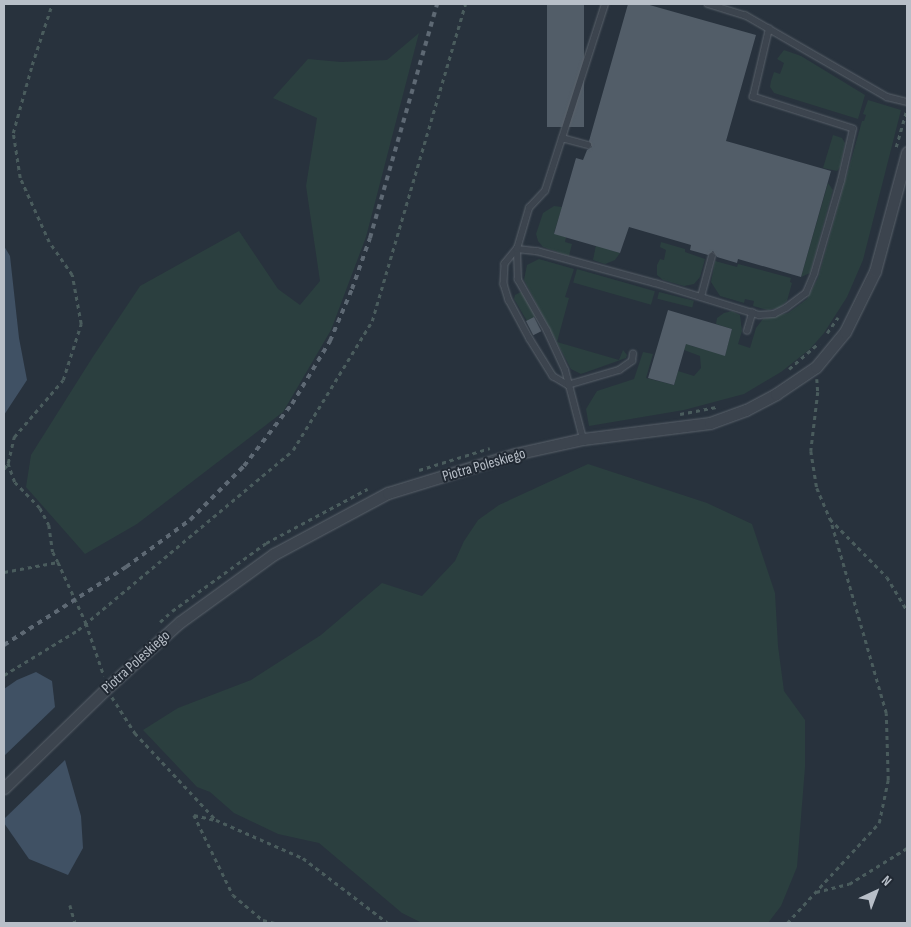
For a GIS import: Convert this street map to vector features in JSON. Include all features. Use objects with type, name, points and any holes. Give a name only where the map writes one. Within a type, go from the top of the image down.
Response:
[{"type":"street","name":"Piotra Poleskiego","points":[[4,788],[108,686],[180,622],[274,554],[388,493],[515,454],[583,439],[710,423],[746,410],[776,394],[816,367],[846,332],[875,271],[907,152]]},
{"type":"lane","points":[[583,439],[568,385],[566,370],[547,331],[518,280],[517,250],[529,208],[545,191],[604,4]]},
{"type":"lane","points":[[708,4],[745,15],[887,97],[907,102]]},
{"type":"lane","points":[[517,250],[537,251],[759,315],[774,314],[806,294],[814,274],[841,181],[853,129],[752,97],[769,29]]},
{"type":"lane","points":[[562,138],[588,145]]},
{"type":"lane","points":[[517,250],[505,264],[504,284],[509,300],[553,376],[568,385],[619,370],[632,361],[633,354]]},
{"type":"lane","points":[[701,297],[712,256]]},
{"type":"lane","points":[[747,331],[752,313]]},
{"type":"path","points":[[4,469],[8,463],[14,437],[63,380],[81,324],[72,275],[50,242],[20,178],[13,133],[52,4]]},
{"type":"path","points":[[4,675],[86,624],[293,450],[372,321],[441,91],[464,4]]},
{"type":"path","points":[[786,923],[879,823],[888,780],[886,713],[830,519],[817,488],[811,451],[818,392],[816,367]]},
{"type":"path","points":[[8,463],[15,482],[40,508],[49,525],[53,552],[86,624],[113,700],[134,733],[216,820]]},
{"type":"path","points":[[830,519],[888,577],[907,610]]},
{"type":"path","points":[[4,572],[58,562]]},
{"type":"path","points":[[275,923],[264,922],[233,895],[194,815],[216,820],[304,858],[388,923]]},
{"type":"path","points":[[814,892],[849,884],[907,848]]},
{"type":"path","points":[[70,905],[75,923]]},
{"type":"green space","points":[[419,33],[366,237],[331,330],[283,412],[137,524],[85,554],[26,487],[31,455],[94,355],[140,286],[239,231],[278,289],[300,305],[320,281],[306,186],[317,118],[273,98],[308,59],[341,62],[387,60]]},
{"type":"green space","points":[[784,50],[801,56],[865,95],[858,119],[774,93],[770,87],[771,81],[774,72],[780,74],[784,63],[777,59]]},
{"type":"green space","points":[[868,100],[901,110],[863,260],[847,297],[824,333],[810,349],[781,372],[744,394],[684,410],[589,426],[586,409],[597,391],[634,379],[643,352],[653,354],[646,378],[674,385],[678,371],[694,376],[701,368],[700,356],[684,350],[687,341],[692,346],[725,355],[732,329],[716,324],[717,318],[724,313],[732,311],[740,315],[742,331],[738,344],[750,348],[756,328],[763,319],[788,313],[807,299],[818,278],[862,121],[864,121],[866,115],[863,114]]},
{"type":"green space","points":[[833,135],[842,138],[845,143],[840,167],[837,171],[823,168]]},
{"type":"green space","points":[[828,183],[833,190],[810,273],[801,277]]},
{"type":"green space","points":[[554,206],[562,207],[554,233],[566,237],[565,242],[572,244],[569,256],[543,247],[538,241],[536,234],[543,213]]},
{"type":"green space","points":[[661,242],[685,249],[685,252],[705,259],[700,277],[694,284],[684,286],[663,280],[657,275],[657,265],[660,259],[664,260],[666,250],[660,247]]},
{"type":"green space","points":[[596,245],[620,253],[615,260],[605,264],[593,260]]},
{"type":"green space","points":[[539,259],[574,269],[565,297],[569,298],[557,342],[619,360],[623,350],[627,355],[626,358],[581,374],[571,369],[524,280],[527,265]]},
{"type":"green space","points":[[715,261],[737,267],[738,264],[791,278],[790,282],[792,283],[787,301],[779,308],[768,310],[753,306],[754,301],[745,299],[744,303],[720,296],[711,282]]},
{"type":"green space","points":[[577,269],[655,291],[651,305],[573,282]]},
{"type":"green space","points":[[521,292],[536,316],[527,321],[514,299],[515,295]]},
{"type":"green space","points":[[659,292],[694,301],[692,308],[657,299]]},
{"type":"green space","points":[[588,464],[707,503],[752,524],[775,593],[778,646],[784,691],[805,720],[805,767],[797,867],[781,906],[768,923],[422,923],[402,913],[319,843],[278,834],[234,813],[210,792],[197,787],[143,730],[178,708],[251,680],[321,635],[382,583],[422,596],[455,561],[464,541],[478,520],[499,505]]},
{"type":"water","points":[[4,246],[10,256],[19,338],[27,380],[4,415]]},
{"type":"water","points":[[36,672],[52,681],[55,707],[4,756],[4,689],[17,680]]},
{"type":"water","points":[[65,760],[81,816],[83,848],[68,875],[29,859],[4,823],[4,819]]},
{"type":"building","points":[[547,4],[584,4],[584,127],[547,127]]},
{"type":"building","points":[[628,4],[646,4],[756,35],[726,141],[831,171],[801,277],[738,259],[737,263],[717,257],[713,251],[708,255],[690,250],[691,245],[629,227],[620,253],[554,234],[576,158],[583,160],[587,150],[592,147],[589,141]]},
{"type":"building","points":[[668,310],[732,329],[725,356],[686,344],[674,385],[648,378]]},
{"type":"building","points":[[534,317],[541,331],[533,335],[526,321]]},
{"type":"railway","points":[[4,645],[126,567],[190,520],[244,466],[292,404],[330,341],[352,289],[370,238],[437,4]]}]
